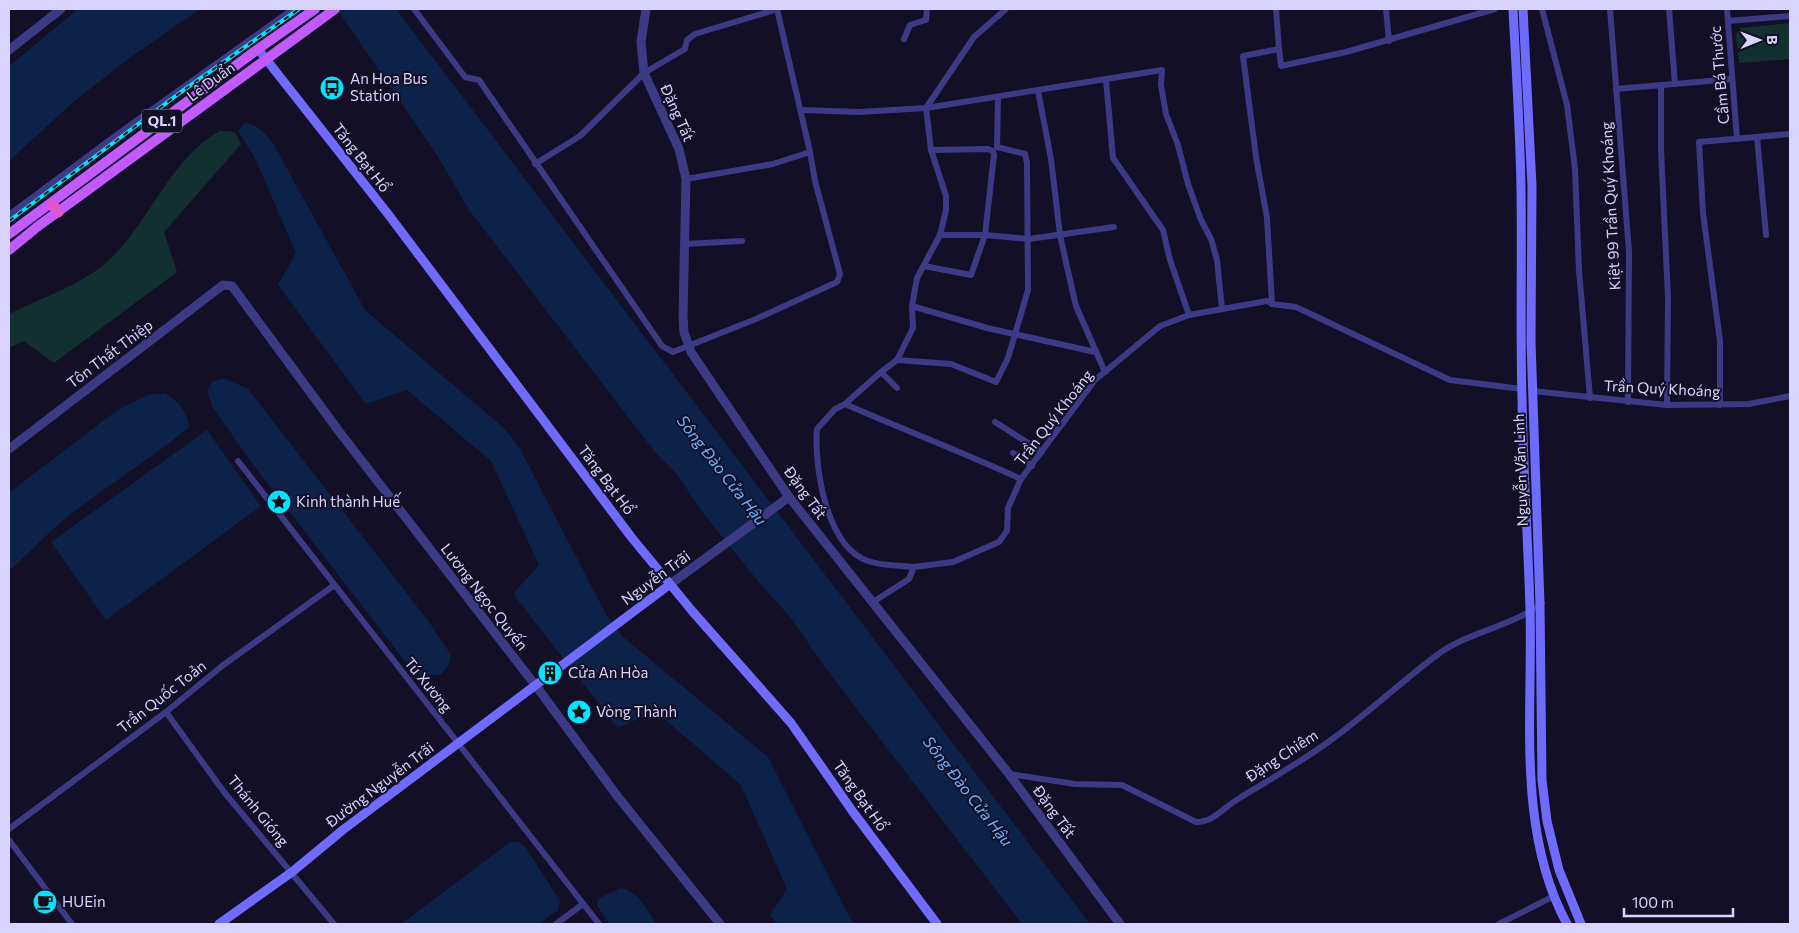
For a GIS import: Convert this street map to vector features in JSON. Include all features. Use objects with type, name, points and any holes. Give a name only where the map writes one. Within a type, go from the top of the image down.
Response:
[{"type":"main road","name":"Lê Duẩn","points":[[9,250],[55,208],[258,49],[315,9]]},
{"type":"main road","name":"Nguyễn Văn Linh","points":[[1513,9],[1521,187],[1522,389],[1530,613],[1531,781],[1536,824],[1554,896],[1567,924]]},
{"type":"main road","name":"Nguyễn Văn Linh","points":[[1523,9],[1532,186],[1532,391],[1542,603],[1540,738],[1542,780],[1547,821],[1559,870],[1581,924]]},
{"type":"main road","name":"Lê Duẩn","points":[[9,234],[55,208],[267,60],[331,12]]},
{"type":"main road","name":"Tăng Bạt Hổ","points":[[258,49],[388,214],[473,330],[669,585],[791,723],[853,812],[937,924]]},
{"type":"main road","points":[[1521,187],[1532,186]]},
{"type":"main road","points":[[1522,389],[1532,391]]},
{"type":"main road","name":"Nguyễn Trãi","points":[[557,669],[669,585]]},
{"type":"main road","name":"Đường Nguyễn Trãi","points":[[219,924],[292,872],[344,829],[557,669]]},
{"type":"main road","points":[[1536,824],[1547,821]]},
{"type":"street","points":[[9,50],[61,9]]},
{"type":"street","points":[[9,215],[110,139],[293,9]]},
{"type":"street","points":[[414,9],[466,77],[479,80],[535,164],[662,346],[673,352],[756,319],[837,282],[839,268],[815,181],[777,9],[695,34],[687,40],[685,50],[644,73],[580,136],[535,164]]},
{"type":"street","name":"Đặng Tất","points":[[646,9],[641,42],[644,73],[679,149],[686,179],[683,316],[688,345],[789,497],[1010,774],[1120,924]]},
{"type":"street","points":[[904,39],[910,25],[926,20],[928,15],[927,9]]},
{"type":"street","points":[[998,148],[1024,154],[1027,164],[1028,290],[1008,358],[996,382],[951,364],[897,360],[913,328],[912,306],[917,278],[940,236],[946,196],[931,150],[926,108],[974,37],[1006,9]]},
{"type":"street","points":[[1276,9],[1281,66],[1389,40],[1495,9]]},
{"type":"street","points":[[1386,9],[1389,40]]},
{"type":"street","points":[[1542,9],[1567,105],[1574,160],[1578,211],[1579,270],[1590,398]]},
{"type":"street","name":"Kiệt 99 Trần Quý Khoáng","points":[[1610,9],[1629,252],[1628,402]]},
{"type":"street","points":[[1668,9],[1675,84]]},
{"type":"street","name":"Cầm Bá Thước","points":[[1727,9],[1737,139]]},
{"type":"street","points":[[1728,21],[1790,16]]},
{"type":"street","points":[[1272,304],[1267,218],[1256,157],[1243,56],[1279,49]]},
{"type":"street","points":[[800,110],[859,112],[926,108],[1162,70],[1161,85],[1166,114],[1178,145],[1188,184],[1201,220],[1212,239],[1222,309]]},
{"type":"street","points":[[1616,89],[1732,79]]},
{"type":"street","points":[[1106,80],[1113,158],[1163,230],[1170,260],[1189,315]]},
{"type":"street","points":[[1661,85],[1661,150],[1668,297],[1667,405]]},
{"type":"street","points":[[1038,91],[1051,158],[1060,235],[1076,306],[1105,372]]},
{"type":"street","points":[[924,266],[971,275],[985,235],[994,155],[998,148],[998,97]]},
{"type":"street","points":[[1720,405],[1720,341],[1703,213],[1699,142],[1790,134]]},
{"type":"street","points":[[1757,137],[1766,235]]},
{"type":"street","points":[[931,150],[988,149],[993,151],[994,155]]},
{"type":"street","points":[[686,179],[773,164],[810,152]]},
{"type":"street","points":[[940,236],[985,235],[1029,239],[1114,227]]},
{"type":"street","points":[[684,244],[742,241]]},
{"type":"street","name":"Tôn Thất Thiệp","points":[[9,449],[223,285],[230,284]]},
{"type":"street","name":"Lương Ngọc Quyến","points":[[230,284],[236,288],[341,434],[536,686],[618,797],[720,924]]},
{"type":"street","name":"Trần Quý Khoáng","points":[[897,360],[845,404],[835,409],[817,429],[817,461],[824,500],[833,525],[850,548],[867,561],[914,567],[953,562],[999,542],[1007,531],[1008,508],[1021,479],[1095,380],[1160,326],[1189,315],[1267,301],[1272,304],[1296,308],[1450,380],[1522,389]]},
{"type":"street","points":[[912,306],[1014,334],[1095,352]]},
{"type":"street","points":[[881,372],[897,388]]},
{"type":"street","name":"Trần Quý Khoáng","points":[[1532,391],[1667,405],[1720,405],[1760,402],[1790,396]]},
{"type":"street","points":[[845,404],[928,440],[954,448],[1021,479]]},
{"type":"street","points":[[995,422],[1042,452]]},
{"type":"street","points":[[1013,452],[1032,466]]},
{"type":"street","name":"Tú Xương","points":[[238,461],[333,586],[599,924]]},
{"type":"street","name":"Nguyễn Trãi","points":[[669,585],[789,497]]},
{"type":"street","points":[[873,602],[909,579],[914,567]]},
{"type":"street","name":"Trần Quốc Toản","points":[[9,829],[166,712],[222,666],[333,586]]},
{"type":"street","name":"Đặng Chiêm","points":[[1010,774],[1075,784],[1122,786],[1196,822],[1206,822],[1237,799],[1263,785],[1329,742],[1438,654],[1485,630],[1530,613],[1542,603]]},
{"type":"street","name":"Thánh Gióng","points":[[166,712],[224,792],[334,924]]},
{"type":"street","points":[[9,840],[72,924]]},
{"type":"street","points":[[1499,924],[1513,921],[1554,896]]},
{"type":"street","points":[[556,924],[583,904]]},
{"type":"green space","points":[[1790,23],[1790,59],[1739,63],[1736,34],[1740,28]]},
{"type":"green space","points":[[220,131],[235,132],[241,144],[164,232],[177,272],[54,363],[24,341],[9,348],[9,314],[74,284],[109,260],[137,228],[187,157]]},
{"type":"water","points":[[78,9],[200,9],[128,59],[72,103],[9,161],[9,66]]},
{"type":"water","name":"Sông Đào Cửa Hậu","points":[[337,9],[396,9],[1090,924],[1022,924],[824,666],[791,618],[762,586],[703,513],[676,473],[655,452],[469,210],[438,157]]},
{"type":"water","points":[[245,122],[262,130],[274,145],[365,310],[505,429],[519,447],[607,616],[622,636],[768,757],[853,924],[777,924],[770,915],[787,889],[741,785],[655,711],[618,728],[513,594],[539,565],[491,461],[407,390],[366,404],[278,285],[296,253],[254,156],[238,131]]},
{"type":"water","points":[[224,378],[248,389],[429,622],[451,655],[449,664],[442,674],[423,677],[410,668],[255,467],[213,408],[207,392],[212,382]]},
{"type":"water","points":[[165,393],[182,407],[189,427],[151,457],[74,512],[9,571],[9,493],[116,411],[147,395]]},
{"type":"water","points":[[207,430],[261,506],[106,620],[51,542]]},
{"type":"water","points":[[510,842],[519,842],[526,848],[560,901],[558,910],[538,924],[401,924]]},
{"type":"water","points":[[620,888],[637,897],[657,924],[609,924],[597,905],[598,899]]},
{"type":"railway","points":[[9,221],[181,92],[299,9]]},
{"type":"place","name":"An Hoa Bus Station","points":[[332,88]]},
{"type":"place","name":"Kinh thành Huế","points":[[279,502]]},
{"type":"place","name":"Cửa An Hòa","points":[[550,673]]},
{"type":"place","name":"Vòng Thành","points":[[579,712]]},
{"type":"place","name":"HUEin","points":[[45,902]]}]
